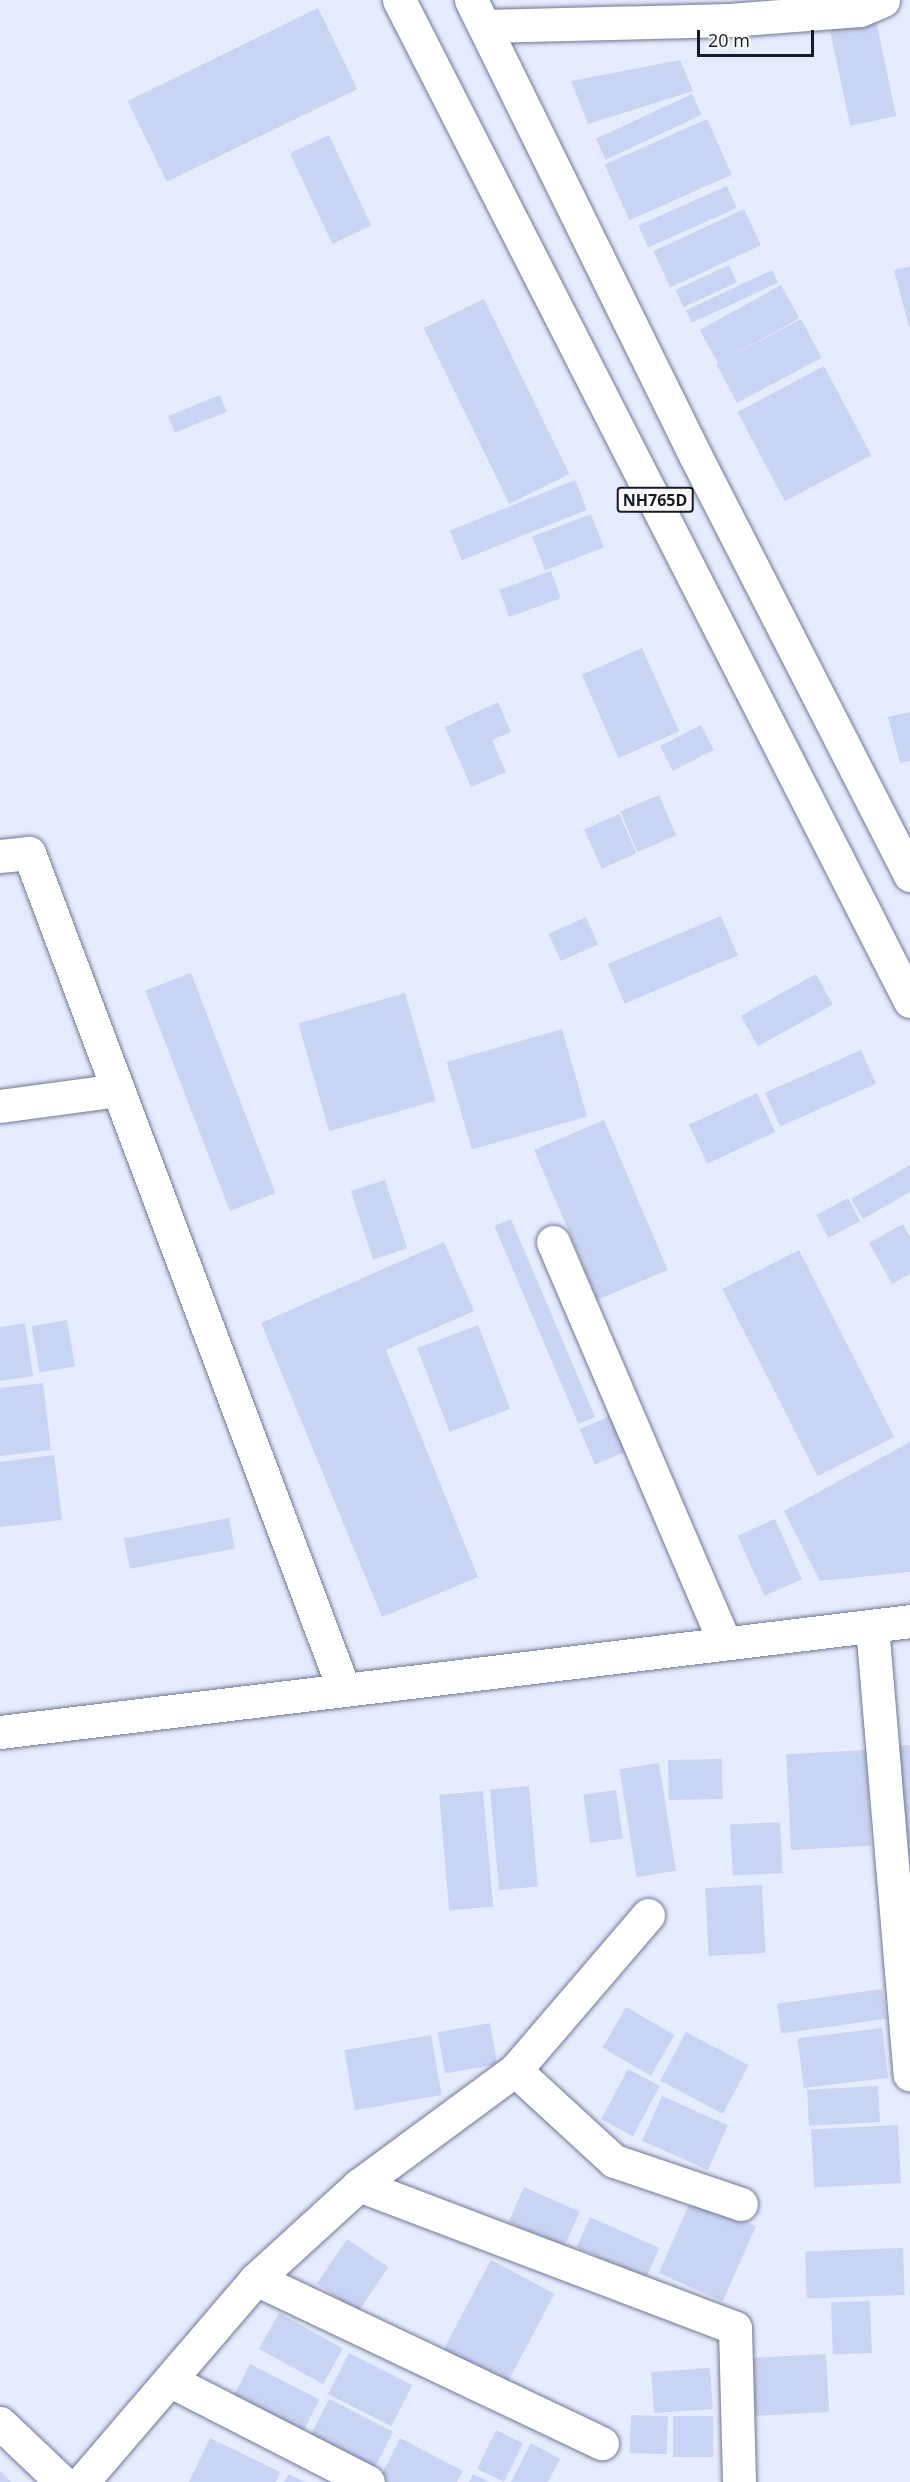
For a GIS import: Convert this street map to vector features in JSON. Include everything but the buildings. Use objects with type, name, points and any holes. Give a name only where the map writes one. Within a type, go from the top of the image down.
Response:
[{"type":"main road","name":"NH765D","points":[[399,0],[910,1001]]},
{"type":"main road","points":[[477,13],[729,20],[860,10],[883,0]]},
{"type":"main road","name":"NH765D","points":[[477,13],[695,455],[898,830],[910,875]]},
{"type":"main road","points":[[0,856],[29,853],[344,1690]]},
{"type":"main road","points":[[0,1106],[118,1090]]},
{"type":"main road","points":[[553,1242],[725,1643]]},
{"type":"main road","points":[[0,1732],[910,1621]]},
{"type":"main road","points":[[872,1626],[910,2074]]},
{"type":"main road","points":[[82,2482],[171,2381],[256,2279],[359,2186],[515,2070],[648,1915]]},
{"type":"main road","points":[[515,2070],[614,2161],[741,2204]]},
{"type":"main road","points":[[359,2186],[735,2328],[739,2482]]},
{"type":"main road","points":[[256,2279],[602,2443]]},
{"type":"main road","points":[[171,2381],[368,2482]]},
{"type":"main road","points":[[0,2423],[62,2482]]}]
